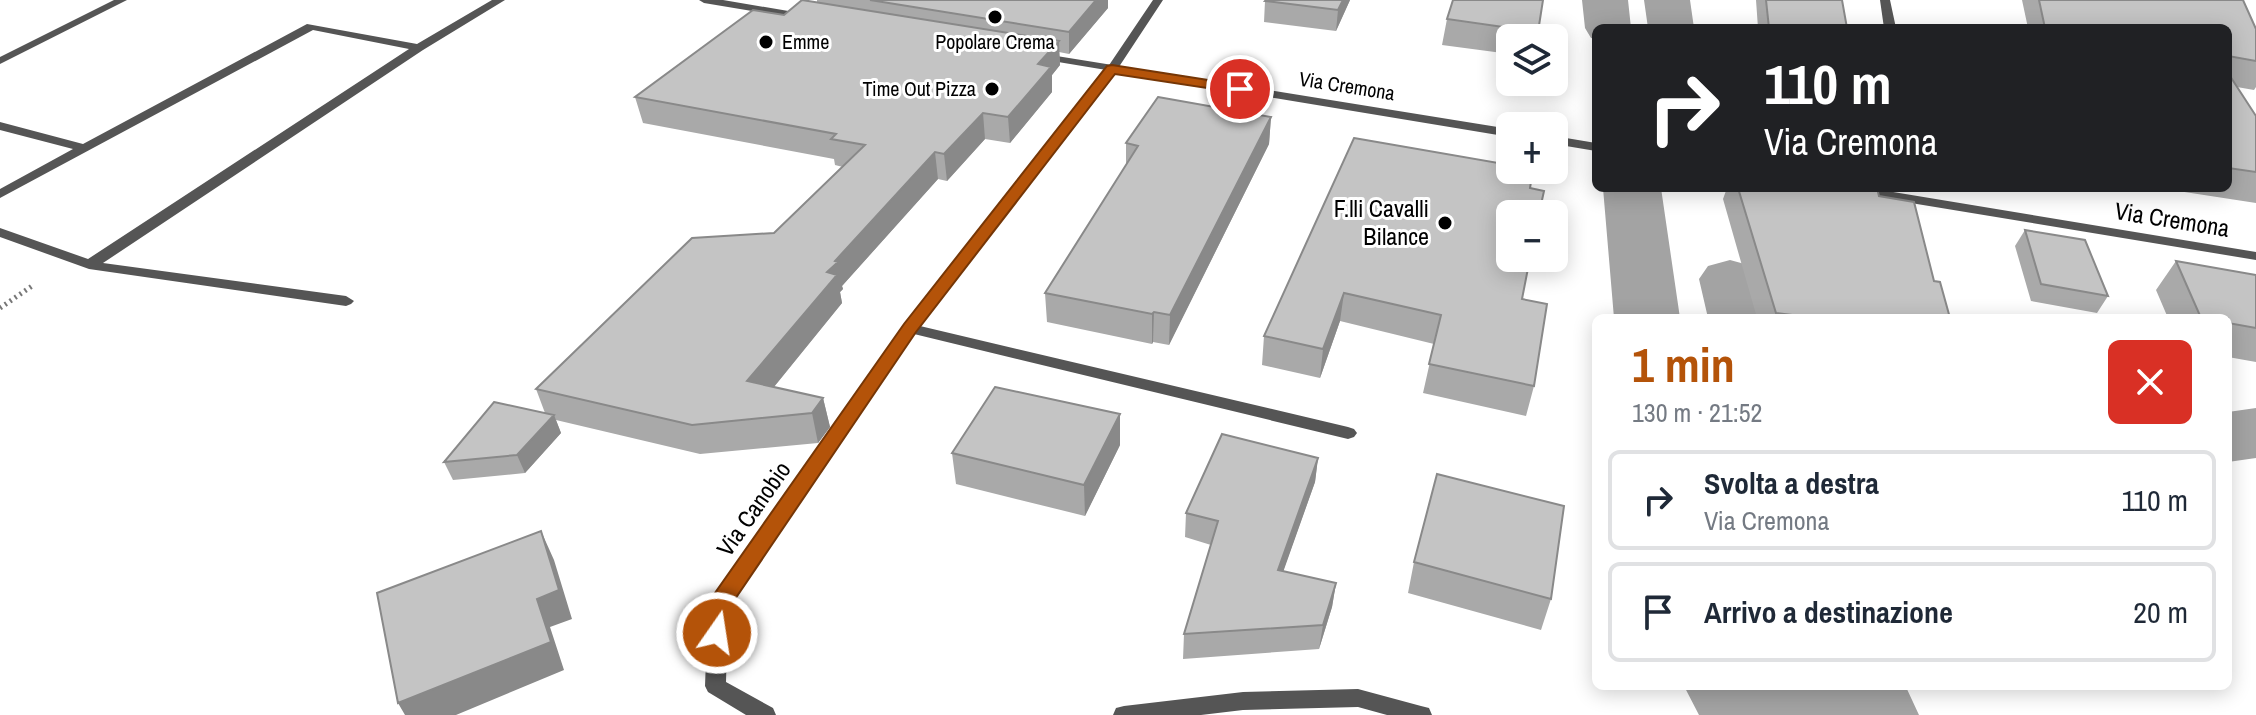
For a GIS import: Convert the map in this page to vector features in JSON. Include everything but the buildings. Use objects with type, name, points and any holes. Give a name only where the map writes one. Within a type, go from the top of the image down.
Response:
[{"type":"street","points":[[0,61],[122,0]]},
{"type":"street","points":[[89,265],[419,48],[500,0]]},
{"type":"street","points":[[704,0],[816,19]]},
{"type":"street","name":"Via Canobio","points":[[765,715],[715,686],[718,606],[910,328],[1112,69],[1158,0]]},
{"type":"street","points":[[1885,0],[1889,24]]},
{"type":"street","points":[[0,194],[311,26],[419,48]]},
{"type":"street","name":"Via Cremona","points":[[1019,53],[1496,131]]},
{"type":"street","points":[[0,126],[82,148]]},
{"type":"street","points":[[1568,142],[1591,146]]},
{"type":"street","name":"Via Cremona","points":[[1868,192],[2256,256]]},
{"type":"street","points":[[0,232],[89,265],[346,301]]},
{"type":"street","points":[[910,328],[1348,433]]},
{"type":"street","points":[[1124,715],[1243,701],[1358,698],[1421,715]]},
{"type":"waterway","points":[[1605,0],[1608,24]]},
{"type":"waterway","points":[[1667,0],[1670,24]]},
{"type":"waterway","points":[[1632,192],[1647,314]]},
{"type":"waterway","points":[[1730,279],[1740,314]]},
{"type":"waterway","points":[[2232,436],[2256,433]]},
{"type":"waterway","points":[[1732,690],[1740,702],[1789,710],[1874,715]]},
{"type":"place","name":"Popolare Crema","points":[[995,17]]},
{"type":"place","name":"Emme","points":[[766,42]]},
{"type":"place","name":"Time Out Pizza","points":[[992,89]]},
{"type":"place","name":"F.lli Cavalli Bilance","points":[[1445,223]]},
{"type":"route","points":[[717,633],[718,606],[910,328],[1112,69],[1240,89]]}]
